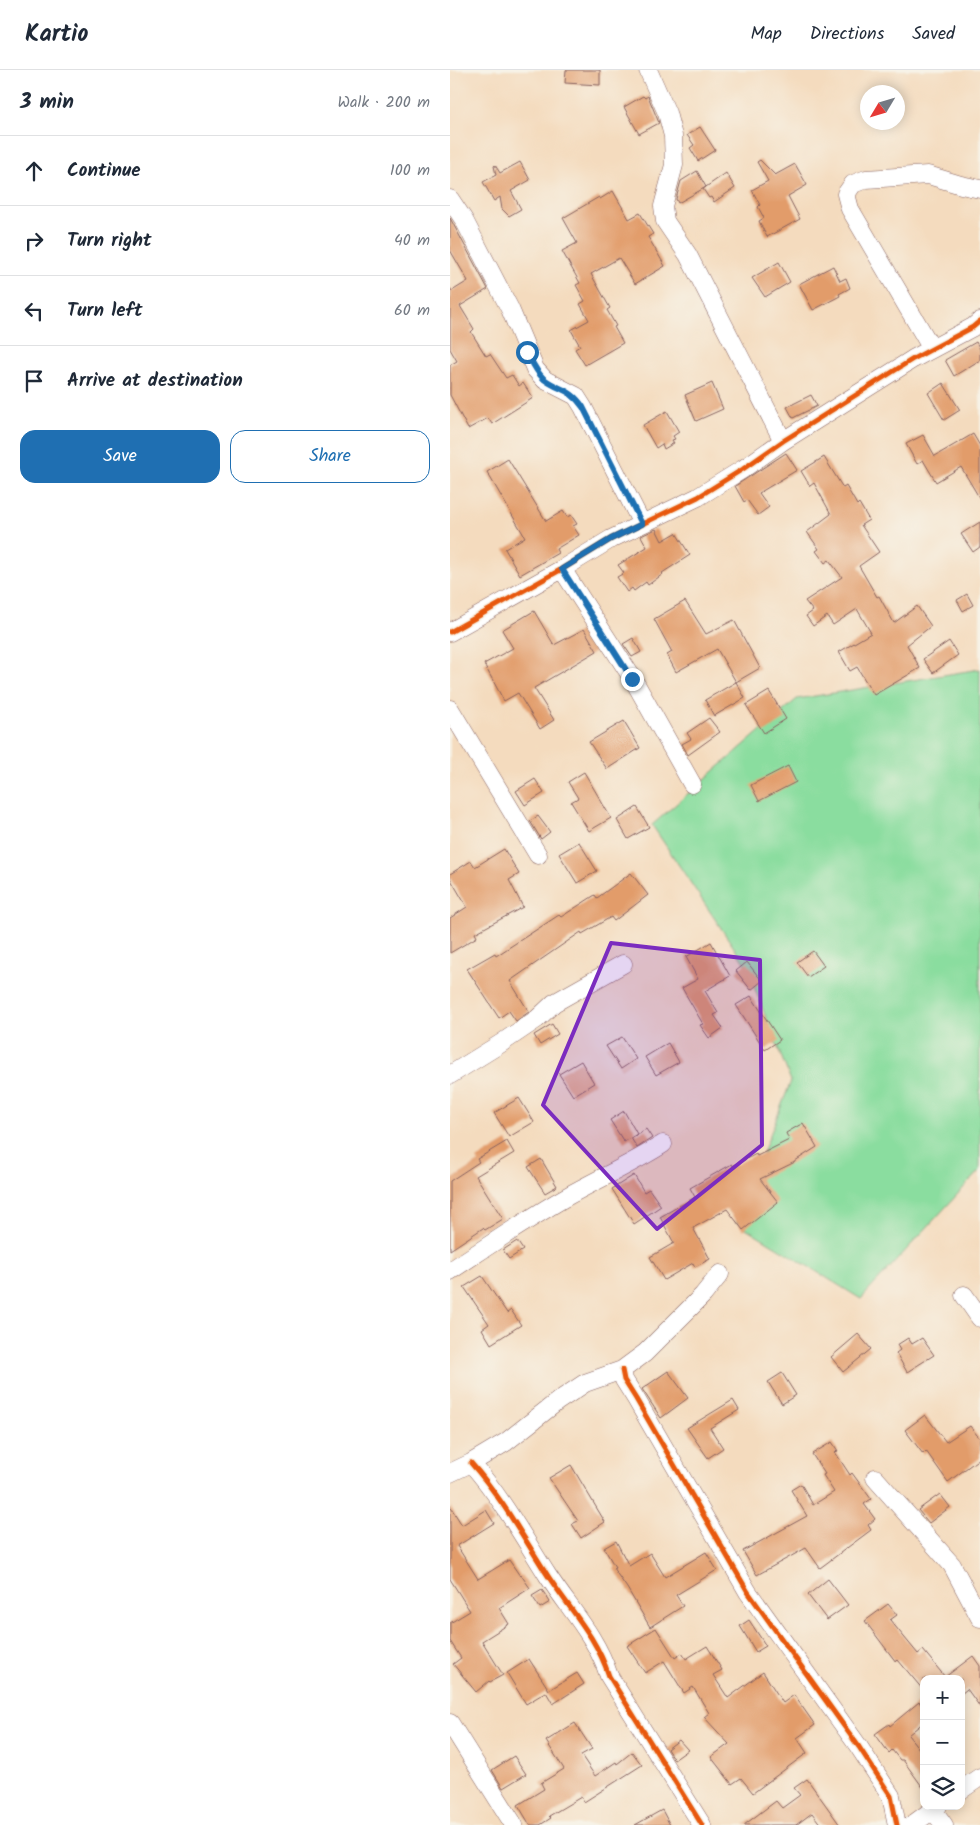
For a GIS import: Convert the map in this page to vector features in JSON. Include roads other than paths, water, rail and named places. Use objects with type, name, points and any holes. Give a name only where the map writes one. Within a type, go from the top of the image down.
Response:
[{"type":"street","points":[[648,70],[667,113],[673,136],[674,165],[663,206],[665,221],[688,255],[783,441]]},
{"type":"street","points":[[932,350],[850,209],[846,194],[853,184],[866,179],[928,175],[961,185],[980,188]]},
{"type":"street","points":[[450,199],[464,220],[510,309],[535,369],[545,380],[576,396],[642,524]]},
{"type":"street","points":[[450,632],[611,539],[698,497],[913,359],[932,350],[980,321]]},
{"type":"street","points":[[562,569],[632,679],[692,784]]},
{"type":"street","points":[[450,709],[538,855]]},
{"type":"street","points":[[450,1075],[537,1019],[554,1003],[623,964]]},
{"type":"street","points":[[450,1271],[513,1228],[566,1197],[643,1158],[664,1144]]},
{"type":"street","points":[[450,1473],[506,1442],[558,1401],[585,1383],[622,1370],[645,1353],[703,1295],[720,1274]]},
{"type":"street","points":[[964,1295],[980,1318]]},
{"type":"street","points":[[622,1370],[624,1380],[748,1592],[854,1740],[891,1796],[897,1825]]},
{"type":"street","points":[[471,1463],[504,1504],[565,1602],[589,1632],[609,1676],[702,1825]]},
{"type":"street","points":[[875,1478],[952,1566],[980,1618]]},
{"type":"street","points":[[450,1723],[514,1825]]},
{"type":"street","points":[[965,1787],[980,1777]]},
{"type":"street","points":[[912,1825],[932,1810]]},
{"type":"street","points":[[936,1810],[944,1825]]}]
